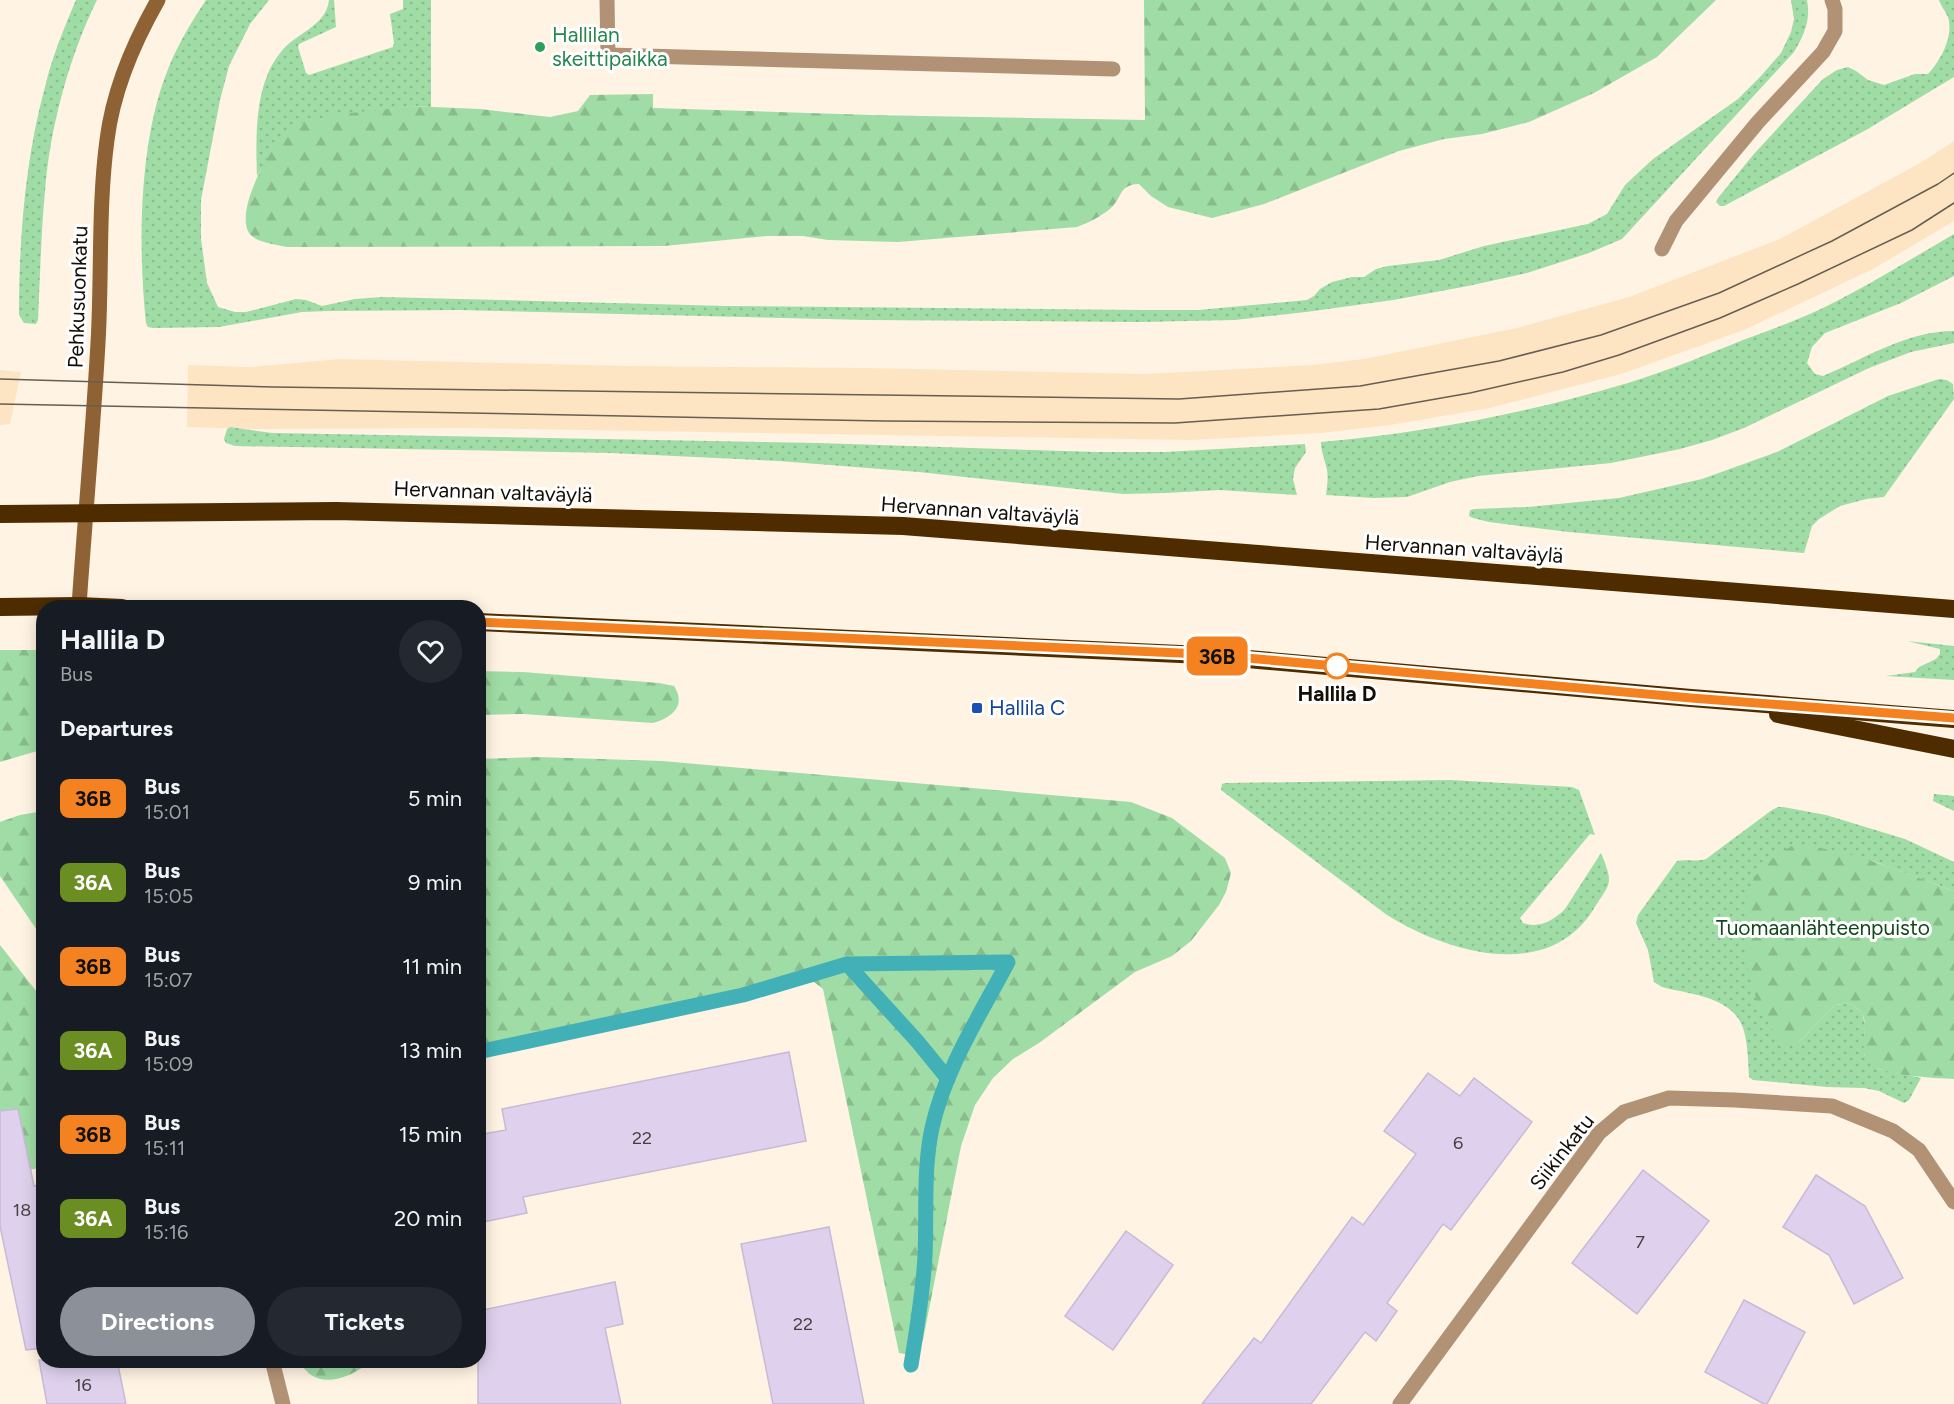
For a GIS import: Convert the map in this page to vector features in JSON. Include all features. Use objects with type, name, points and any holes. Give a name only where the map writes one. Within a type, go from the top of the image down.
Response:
[{"type":"highway","name":"Hervannan valtaväylä","points":[[0,514],[336,511],[903,526],[1954,609]]},
{"type":"highway","points":[[0,607],[36,607]]},
{"type":"highway","points":[[486,622],[1202,654],[1691,698],[1954,718]]},
{"type":"highway","points":[[1691,698],[1954,749]]},
{"type":"main road","name":"Pehkusuonkatu","points":[[79,600],[98,341],[101,220],[107,138],[121,79],[142,28],[158,0]]},
{"type":"street","points":[[607,0],[608,55],[1113,69]]},
{"type":"street","points":[[1662,249],[1676,221],[1758,122],[1823,52],[1835,31],[1835,9],[1832,0]]},
{"type":"street","name":"Siikinkatu","points":[[1400,1404],[1599,1133],[1623,1112],[1669,1098],[1832,1106],[1893,1131],[1919,1150],[1954,1202]]},
{"type":"street","points":[[274,1368],[284,1404]]},
{"type":"shaded area","points":[[1954,141],[1954,221],[1873,269],[1744,330],[1621,374],[1490,408],[1390,425],[1321,433],[1191,440],[465,428],[187,427],[188,365],[251,367],[340,359],[1145,374],[1312,365],[1364,359],[1517,328],[1629,297],[1780,239],[1922,162]]},
{"type":"shaded area","points":[[0,370],[21,372],[10,424],[0,425]]},
{"type":"green space","points":[[76,0],[97,0],[78,45],[56,117],[45,191],[38,320],[36,324],[24,323],[19,315],[20,258],[24,200],[32,143],[51,65]]},
{"type":"green space","points":[[206,0],[269,0],[250,24],[229,66],[220,100],[201,200],[201,239],[207,283],[218,307],[235,312],[246,312],[296,299],[322,306],[355,299],[382,297],[726,306],[1140,310],[1198,310],[1307,300],[1332,282],[1352,277],[1364,277],[1376,269],[1439,260],[1484,246],[1588,224],[1607,214],[1625,185],[1653,159],[1738,99],[1781,53],[1791,32],[1794,19],[1791,0],[1807,0],[1808,14],[1804,33],[1794,52],[1622,239],[1589,253],[1527,273],[1468,286],[1393,300],[1235,320],[1140,322],[867,320],[460,310],[302,312],[219,327],[153,328],[148,327],[146,323],[142,263],[145,166],[150,135],[156,105],[169,67],[183,37]]},
{"type":"green space","points":[[329,0],[334,0],[336,27],[299,44],[298,47],[306,73],[309,75],[393,47],[390,14],[403,9],[403,0],[431,0],[431,107],[409,106],[283,137],[257,176],[258,112],[265,81],[280,53],[322,17]]},
{"type":"green space","points":[[1144,0],[1716,0],[1657,57],[1594,93],[1529,122],[1482,134],[1444,139],[1399,151],[1264,204],[1212,218],[1168,207],[1151,196],[1139,184],[1124,189],[1111,208],[1077,227],[898,242],[766,236],[664,246],[287,247],[256,239],[249,233],[246,222],[251,193],[258,176],[276,146],[293,127],[314,119],[409,106],[480,109],[550,117],[578,111],[590,95],[653,94],[653,108],[1145,120]]},
{"type":"green space","points":[[1939,0],[1954,0],[1954,77],[1866,130],[1724,206],[1716,202],[1753,155],[1823,79],[1837,70],[1848,67],[1868,80],[1884,85],[1915,74],[1928,74],[1941,56],[1949,33],[1948,17]]},
{"type":"green space","points":[[1954,234],[1954,276],[1901,303],[1825,333],[1812,347],[1807,363],[1815,374],[1823,376],[1903,340],[1937,332],[1954,331],[1954,343],[1911,352],[1869,368],[1744,428],[1680,449],[1611,463],[1478,476],[1450,482],[1407,497],[1374,498],[1326,495],[1328,480],[1321,442],[1399,433],[1476,420],[1552,404],[1643,378],[1784,325],[1840,300]]},
{"type":"green space","points":[[1939,379],[1953,384],[1954,399],[1884,497],[1840,506],[1819,519],[1812,526],[1804,553],[1569,532],[1489,522],[1469,516],[1470,510],[1475,509],[1528,507],[1619,498],[1702,479],[1777,452],[1888,396]]},
{"type":"green space","points":[[230,427],[272,433],[818,443],[1097,452],[1165,452],[1305,444],[1306,452],[1295,468],[1293,479],[1297,495],[1220,490],[1123,494],[919,472],[779,461],[611,453],[235,446],[226,443],[224,439]]},
{"type":"green space","points":[[1907,641],[1954,646],[1954,680],[1886,676],[1915,672],[1940,654],[1940,649]]},
{"type":"green space","points":[[0,650],[36,650],[36,751],[0,762]]},
{"type":"green space","points":[[486,671],[659,683],[674,686],[679,700],[671,714],[653,723],[523,714],[486,715]]},
{"type":"green space","points":[[538,757],[662,761],[1131,802],[1172,818],[1225,858],[1231,873],[1226,892],[1219,905],[1191,941],[1172,956],[1135,972],[1039,1043],[1013,1059],[993,1078],[975,1105],[961,1146],[923,1340],[916,1353],[910,1355],[899,1353],[823,989],[814,982],[486,1045],[486,759]]},
{"type":"green space","points":[[1450,780],[1572,787],[1579,790],[1595,835],[1590,834],[1520,918],[1523,923],[1535,925],[1551,920],[1561,913],[1601,853],[1608,871],[1609,883],[1593,910],[1573,933],[1550,947],[1523,953],[1495,954],[1466,949],[1438,940],[1387,915],[1221,790],[1222,784],[1225,783]]},
{"type":"green space","points":[[1934,794],[1954,796],[1954,811],[1933,801]]},
{"type":"green space","points":[[1778,807],[1826,815],[1905,839],[1954,862],[1954,891],[1873,861],[1798,1043],[1835,1005],[1850,1003],[1862,1013],[1865,1024],[1864,1055],[1879,1069],[1921,1078],[1909,1100],[1904,1103],[1879,1091],[1864,1088],[1753,1080],[1749,1077],[1744,1031],[1739,1019],[1731,1010],[1711,999],[1662,987],[1654,982],[1648,950],[1636,923],[1638,915],[1677,861],[1706,859]]},
{"type":"green space","points":[[36,812],[36,929],[0,876],[0,822]]},
{"type":"green space","name":"Tuomaanlähteenpuisto","points":[[1793,845],[1854,856],[1954,891],[1954,1079],[1896,1073],[1875,1067],[1868,1062],[1864,1051],[1864,1018],[1861,1012],[1850,1003],[1835,1005],[1798,1043],[1788,1044],[1779,1040],[1758,1006],[1745,956],[1746,904],[1754,877],[1773,858]]},
{"type":"green space","points":[[0,945],[36,991],[36,1168],[0,1176]]},
{"type":"green space","points":[[304,1368],[362,1368],[347,1376],[332,1380],[318,1378]]},
{"type":"building","points":[[789,1052],[806,1141],[523,1197],[527,1213],[486,1221],[486,1134],[506,1130],[502,1109]]},
{"type":"building","points":[[1428,1073],[1460,1096],[1474,1078],[1532,1122],[1451,1230],[1443,1224],[1387,1303],[1397,1311],[1376,1341],[1365,1332],[1311,1404],[1202,1404],[1254,1338],[1261,1343],[1352,1217],[1363,1225],[1416,1154],[1384,1131]]},
{"type":"building","points":[[18,1109],[34,1186],[36,1186],[36,1349],[26,1350],[0,1226],[0,1111]]},
{"type":"building","points":[[1643,1170],[1709,1221],[1637,1314],[1572,1263]]},
{"type":"building","points":[[1816,1175],[1865,1206],[1903,1278],[1854,1304],[1829,1255],[1783,1227]]},
{"type":"building","points":[[829,1227],[864,1404],[773,1404],[741,1244]]},
{"type":"building","points":[[1126,1231],[1173,1265],[1113,1350],[1065,1316]]},
{"type":"building","points":[[615,1282],[623,1324],[605,1328],[621,1404],[478,1404],[478,1368],[486,1368],[486,1309]]},
{"type":"building","points":[[1744,1300],[1805,1332],[1767,1404],[1705,1372]]},
{"type":"building","points":[[40,1368],[119,1368],[126,1404],[47,1404]]},
{"type":"waterway","points":[[486,1050],[743,995],[847,964],[1008,962],[954,1064],[932,1128],[926,1176],[924,1270],[911,1365]]},
{"type":"waterway","points":[[847,964],[948,1079]]},
{"type":"tram line","points":[[0,379],[273,387],[1179,399],[1360,386],[1499,361],[1601,335],[1719,293],[1832,241],[1938,184],[1954,173]]},
{"type":"tram line","points":[[0,404],[884,421],[1175,423],[1379,409],[1470,393],[1563,372],[1619,355],[1720,318],[1798,284],[1912,230],[1954,203]]},
{"type":"bus line","name":"36B","points":[[486,622],[1202,654],[1691,698],[1954,718]]},
{"type":"place","name":"Hallilan skeittipaikka","points":[[540,47]]},
{"type":"place","name":"Hallila D","points":[[1337,666]]},
{"type":"place","name":"Hallila C","points":[[977,708]]}]
